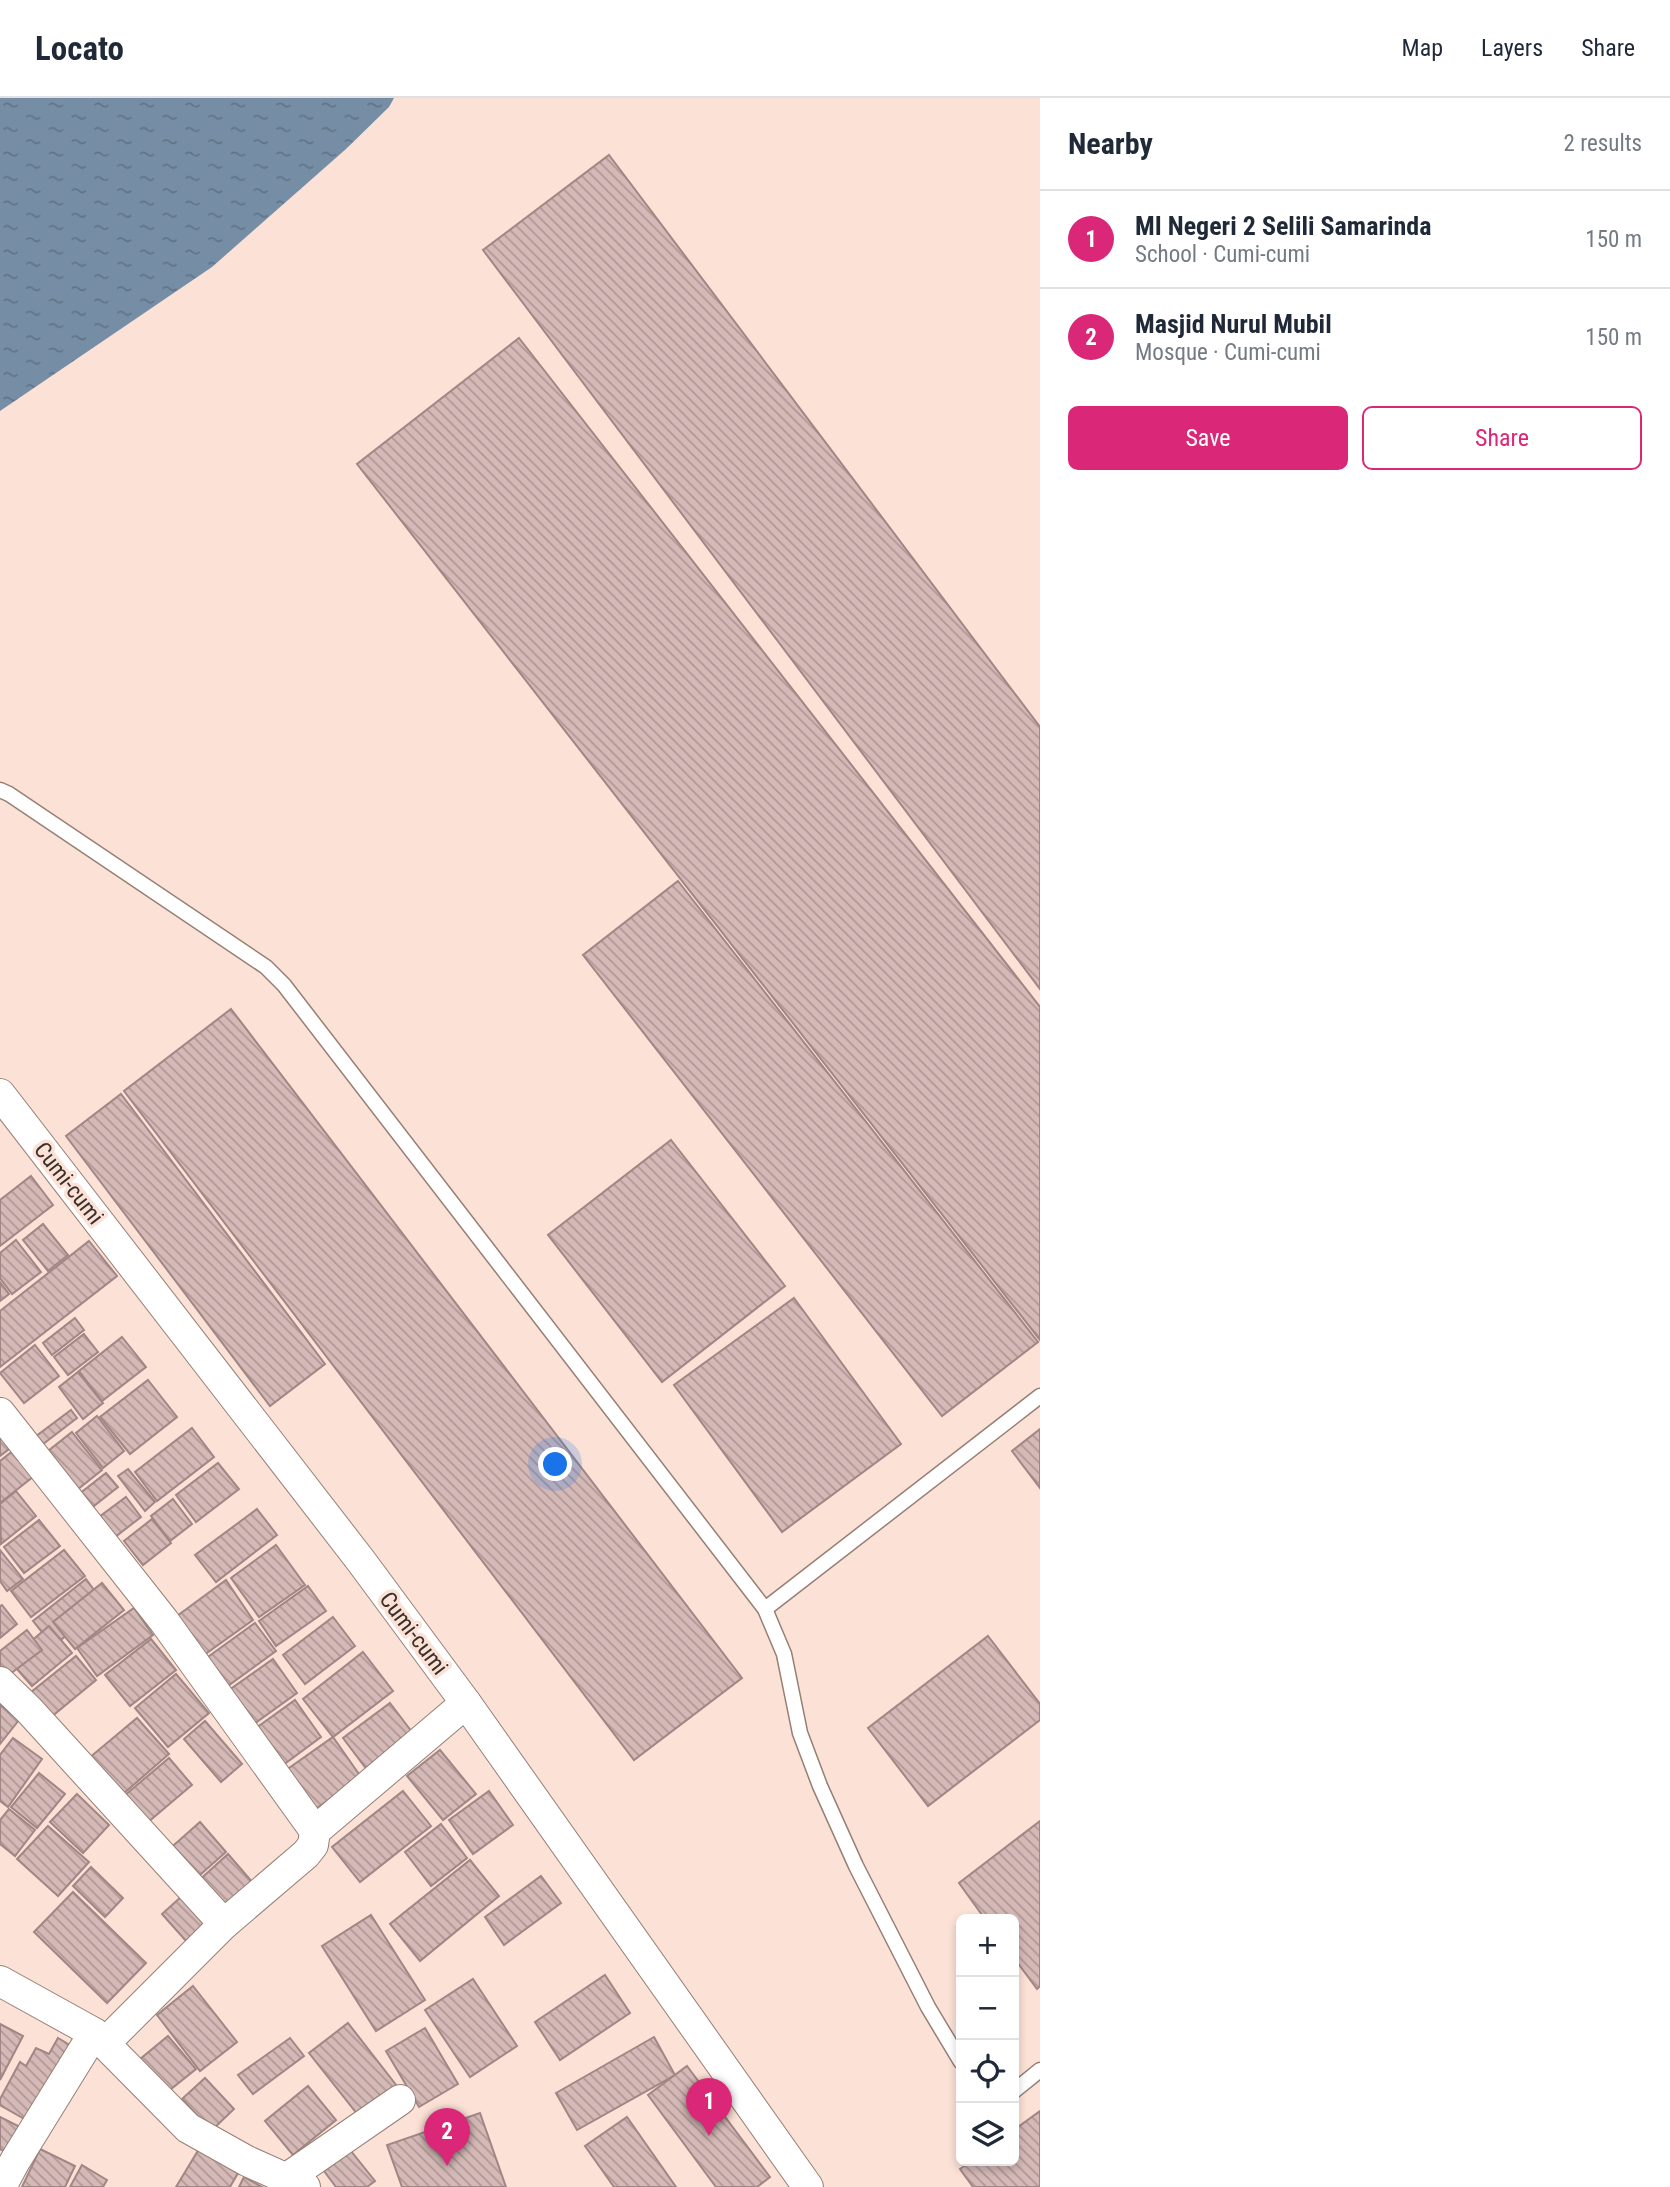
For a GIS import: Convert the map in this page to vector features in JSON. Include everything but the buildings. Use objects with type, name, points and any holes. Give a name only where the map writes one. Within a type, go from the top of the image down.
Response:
[{"type":"street","name":"Cumi-cumi","points":[[0,1094],[353,1550],[466,1703],[808,2187]]},
{"type":"street","points":[[0,1413],[164,1621],[315,1831]]},
{"type":"street","points":[[0,1682],[29,1710],[224,1924]]},
{"type":"street","points":[[1,2187],[15,2161],[99,2038],[224,1924],[306,1854],[313,1845],[315,1831],[466,1703]]},
{"type":"street","points":[[0,1982],[99,2038],[188,2128],[247,2161],[296,2183],[400,2100]]},
{"type":"lane","points":[[0,790],[266,967],[284,985],[765,1609],[784,1654],[800,1733],[820,1786],[856,1866],[916,1984],[956,2053]]},
{"type":"lane","points":[[765,1609],[1040,1396]]},
{"type":"lane","points":[[1019,2087],[1040,2070]]},
{"type":"water","points":[[0,98],[394,98],[389,107],[346,149],[212,267],[0,411]]},
{"type":"place","name":"MI Negeri 2 Selili Samarinda","points":[[709,2136]]},
{"type":"place","name":"Masjid Nurul Mubil","points":[[447,2166]]}]
